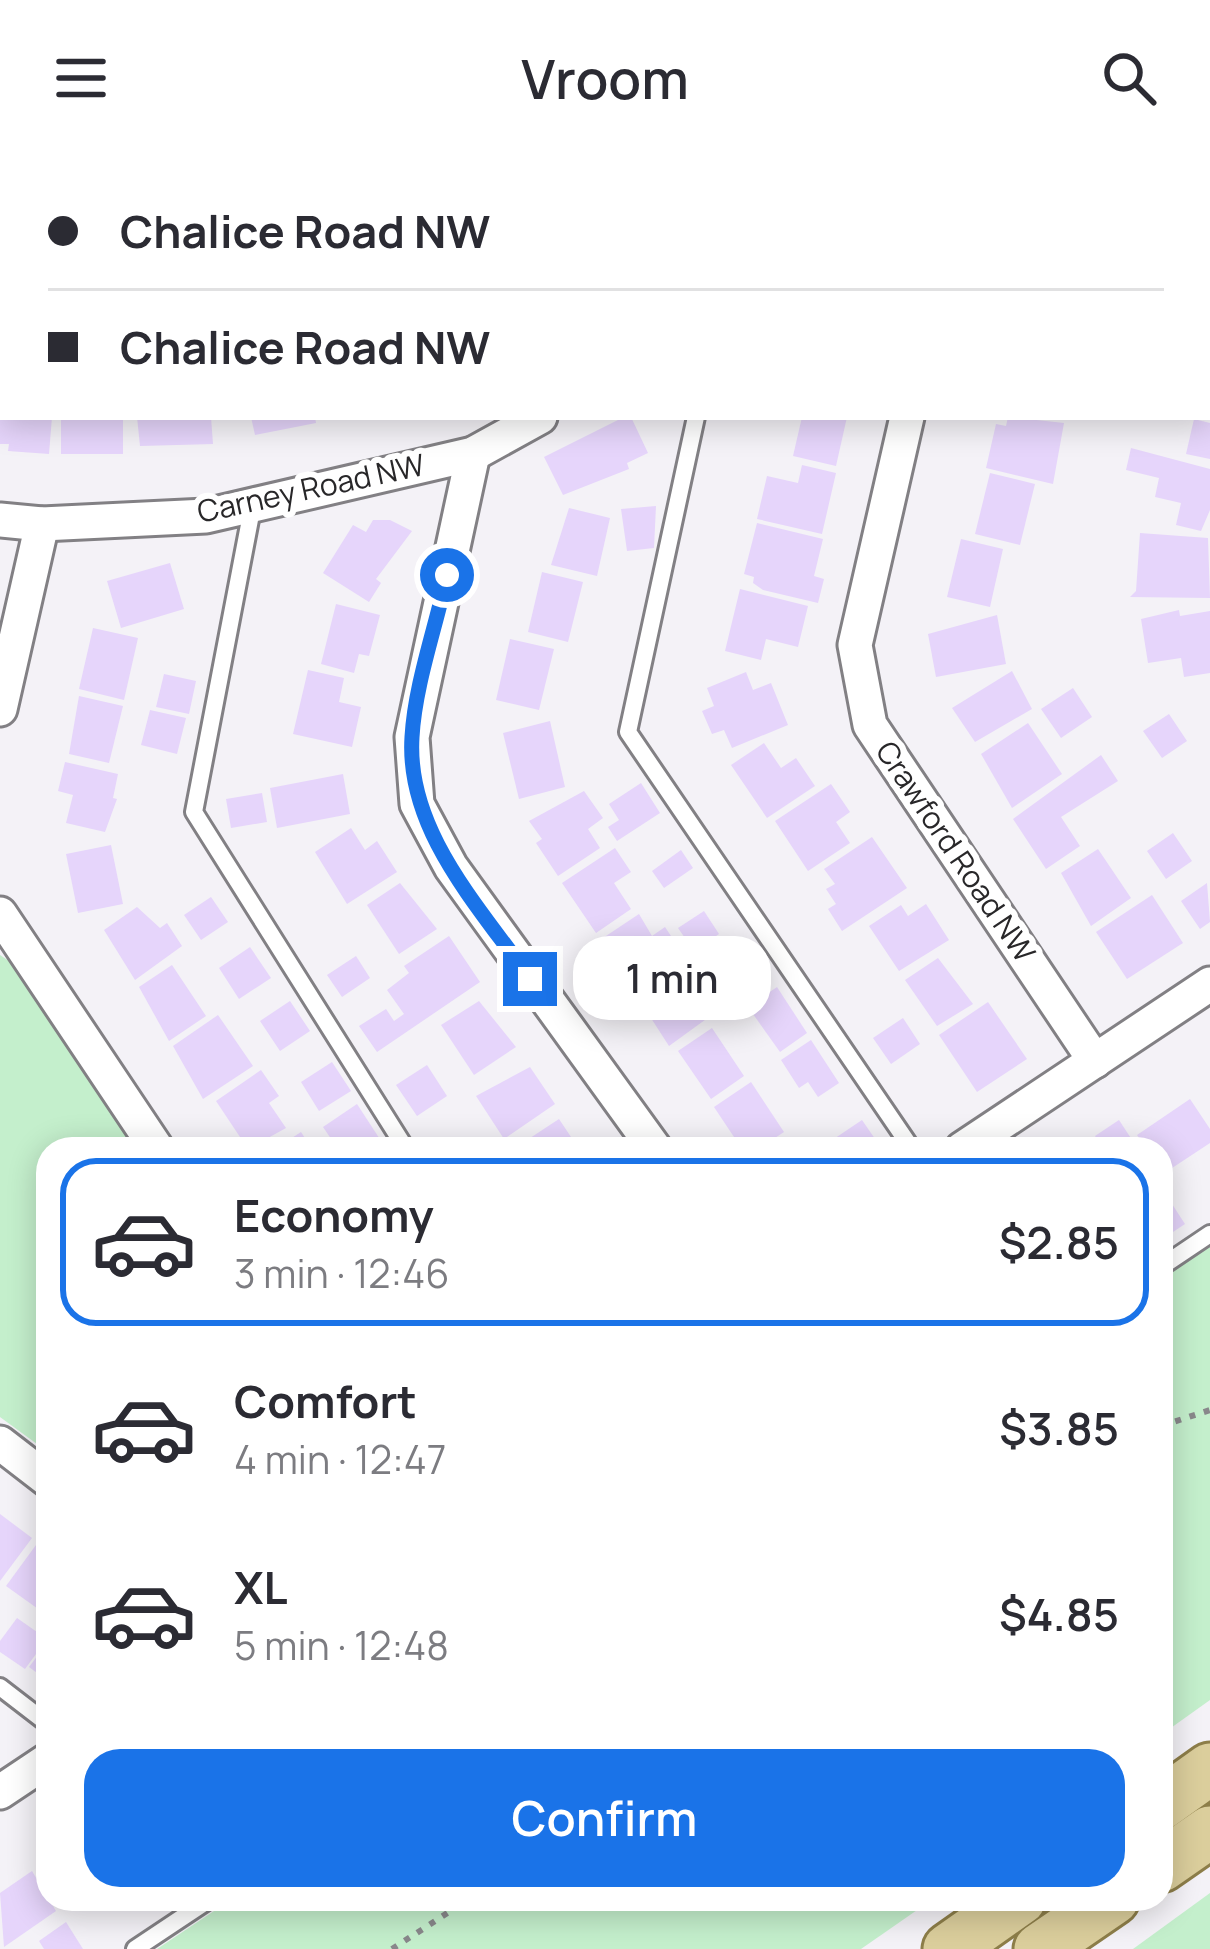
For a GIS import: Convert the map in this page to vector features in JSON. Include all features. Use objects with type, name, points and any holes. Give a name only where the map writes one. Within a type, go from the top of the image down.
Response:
[{"type":"main road","points":[[1173,1795],[1210,1769]]},
{"type":"main road","points":[[1173,1858],[1210,1832]]},
{"type":"main road","points":[[949,1949],[1003,1911]]},
{"type":"main road","points":[[1040,1949],[1095,1911]]},
{"type":"street","name":"Carney Road NW","points":[[0,520],[42,524],[206,516],[473,454],[535,420]]},
{"type":"street","name":"Crawford Road NW","points":[[906,420],[855,645],[870,725],[1095,1061]]},
{"type":"street","points":[[473,454],[412,737],[417,804],[451,867],[647,1137]]},
{"type":"street","points":[[0,709],[42,524]]},
{"type":"street","points":[[0,914],[149,1137]]},
{"type":"street","points":[[980,1137],[1210,984]]},
{"type":"street","points":[[0,1444],[36,1471]]},
{"type":"street","points":[[0,1792],[36,1768]]},
{"type":"lane","points":[[695,420],[628,732],[904,1137]]},
{"type":"lane","points":[[253,503],[194,812],[398,1137]]},
{"type":"lane","points":[[1173,1259],[1210,1234]]},
{"type":"lane","points":[[0,1688],[36,1715]]},
{"type":"lane","points":[[135,1949],[192,1911]]},
{"type":"path","points":[[1173,1422],[1210,1410]]},
{"type":"path","points":[[392,1949],[451,1911]]},
{"type":"green space","points":[[0,955],[12,963],[127,1137],[36,1137],[36,1443],[0,1417]]},
{"type":"green space","points":[[1210,1244],[1210,1700],[1173,1726],[1173,1269]]},
{"type":"green space","points":[[1210,1893],[1210,1949],[1133,1949]]},
{"type":"green space","points":[[214,1911],[916,1911],[861,1949],[157,1949]]},
{"type":"building","points":[[0,420],[52,420],[49,454],[8,451],[9,444],[0,444]]},
{"type":"building","points":[[61,420],[123,420],[123,454],[61,454]]},
{"type":"building","points":[[137,420],[211,420],[213,444],[140,446]]},
{"type":"building","points":[[252,420],[316,420],[316,423],[255,435]]},
{"type":"building","points":[[618,420],[632,420],[648,453],[627,463],[629,469],[563,495],[544,457]]},
{"type":"building","points":[[801,420],[846,420],[836,466],[793,456]]},
{"type":"building","points":[[1007,420],[1064,423],[1053,484],[986,468],[996,424],[1006,426]]},
{"type":"building","points":[[1194,420],[1210,423],[1210,459],[1186,454]]},
{"type":"building","points":[[1131,448],[1210,469],[1210,510],[1201,531],[1176,525],[1181,503],[1155,497],[1159,478],[1126,470]]},
{"type":"building","points":[[802,465],[836,473],[822,534],[757,519],[767,476],[798,483]]},
{"type":"building","points":[[990,473],[1035,484],[1020,545],[975,534]]},
{"type":"building","points":[[656,506],[654,548],[627,551],[621,509]]},
{"type":"building","points":[[569,508],[610,518],[597,576],[551,565]]},
{"type":"building","points":[[373,520],[390,520],[412,531],[376,579],[381,583],[369,602],[323,573],[353,525],[366,532]]},
{"type":"building","points":[[757,523],[823,539],[814,576],[824,579],[818,603],[763,590],[753,583],[754,577],[744,574]]},
{"type":"building","points":[[1140,533],[1208,538],[1210,598],[1130,597],[1136,591]]},
{"type":"building","points":[[961,539],[1003,549],[990,607],[947,597]]},
{"type":"building","points":[[170,563],[184,609],[121,628],[107,581]]},
{"type":"building","points":[[542,572],[583,582],[568,642],[528,632]]},
{"type":"building","points":[[740,589],[808,606],[798,647],[766,639],[761,660],[725,651]]},
{"type":"building","points":[[336,604],[380,615],[369,656],[359,654],[354,673],[321,664]]},
{"type":"building","points":[[1179,610],[1180,616],[1210,611],[1210,673],[1184,677],[1181,658],[1148,663],[1141,619]]},
{"type":"building","points":[[997,615],[1006,664],[936,677],[928,634]]},
{"type":"building","points":[[93,628],[138,638],[124,700],[79,689]]},
{"type":"building","points":[[510,639],[554,649],[539,710],[496,700]]},
{"type":"building","points":[[308,670],[344,678],[339,702],[361,707],[352,747],[293,734]]},
{"type":"building","points":[[1012,671],[1032,709],[975,742],[952,708]]},
{"type":"building","points":[[746,672],[753,690],[771,683],[788,725],[732,748],[724,730],[712,734],[702,711],[714,706],[707,688]]},
{"type":"building","points":[[164,674],[196,681],[189,714],[156,707]]},
{"type":"building","points":[[1073,688],[1092,717],[1061,738],[1041,709]]},
{"type":"building","points":[[79,696],[123,706],[109,763],[69,754]]},
{"type":"building","points":[[150,710],[186,718],[177,754],[141,745]]},
{"type":"building","points":[[1169,714],[1187,741],[1162,758],[1143,731]]},
{"type":"building","points":[[550,721],[565,787],[519,799],[503,733]]},
{"type":"building","points":[[1028,723],[1062,774],[1012,808],[981,754]]},
{"type":"building","points":[[764,743],[781,768],[796,758],[815,786],[767,818],[731,765]]},
{"type":"building","points":[[1101,755],[1118,781],[1061,817],[1080,846],[1046,869],[1013,819]]},
{"type":"building","points":[[65,762],[118,774],[113,798],[117,799],[105,832],[66,823],[73,795],[58,791]]},
{"type":"building","points":[[343,774],[350,814],[277,828],[270,788]]},
{"type":"building","points":[[641,783],[660,813],[617,841],[608,827],[619,820],[609,804]]},
{"type":"building","points":[[831,784],[850,812],[836,822],[850,843],[808,871],[775,821]]},
{"type":"building","points":[[584,791],[603,818],[588,829],[600,848],[558,876],[536,843],[542,839],[529,821]]},
{"type":"building","points":[[262,793],[267,822],[231,828],[226,799]]},
{"type":"building","points":[[351,828],[365,850],[377,841],[397,872],[347,904],[315,852]]},
{"type":"building","points":[[1173,833],[1192,861],[1166,879],[1147,851]]},
{"type":"building","points":[[872,837],[907,888],[842,931],[828,909],[836,904],[826,889],[835,884],[824,869]]},
{"type":"building","points":[[111,845],[123,904],[78,913],[66,854]]},
{"type":"building","points":[[615,848],[631,872],[614,883],[631,909],[596,933],[562,883]]},
{"type":"building","points":[[1098,849],[1131,898],[1091,926],[1061,873]]},
{"type":"building","points":[[681,850],[693,868],[664,888],[652,871]]},
{"type":"building","points":[[400,883],[437,929],[399,954],[367,905]]},
{"type":"building","points":[[1207,883],[1210,922],[1200,929],[1181,901]]},
{"type":"building","points":[[1152,895],[1183,943],[1127,979],[1096,932]]},
{"type":"building","points":[[211,897],[228,922],[201,940],[184,915]]},
{"type":"building","points":[[926,904],[949,940],[899,971],[869,926],[901,905],[908,916]]},
{"type":"building","points":[[137,907],[160,928],[167,923],[182,946],[135,980],[104,930]]},
{"type":"building","points":[[704,911],[719,934],[694,951],[678,928]]},
{"type":"building","points":[[639,914],[652,936],[665,927],[683,954],[634,986],[603,938]]},
{"type":"building","points":[[449,936],[480,982],[377,1052],[359,1026],[386,1009],[394,1021],[404,1014],[387,990],[409,973],[404,966]]},
{"type":"building","points":[[250,947],[271,978],[239,999],[219,968]]},
{"type":"building","points":[[356,956],[370,978],[342,997],[327,975]]},
{"type":"building","points":[[938,958],[973,1004],[937,1026],[905,980]]},
{"type":"building","points":[[172,965],[206,1016],[169,1041],[139,987]]},
{"type":"building","points":[[677,969],[709,1017],[669,1046],[649,1015],[656,1010],[644,992]]},
{"type":"building","points":[[777,987],[807,1033],[780,1052],[748,1007]]},
{"type":"building","points":[[290,1001],[310,1031],[280,1051],[260,1021]]},
{"type":"building","points":[[479,1001],[516,1047],[474,1075],[441,1025]]},
{"type":"building","points":[[988,1002],[1027,1059],[977,1092],[939,1035]]},
{"type":"building","points":[[218,1015],[253,1066],[203,1099],[173,1046]]},
{"type":"building","points":[[903,1018],[920,1044],[891,1064],[873,1038]]},
{"type":"building","points":[[712,1028],[744,1076],[711,1099],[678,1051]]},
{"type":"building","points":[[811,1040],[839,1083],[818,1097],[808,1082],[799,1088],[781,1060]]},
{"type":"building","points":[[332,1062],[351,1091],[319,1111],[301,1082]]},
{"type":"building","points":[[427,1065],[447,1096],[417,1116],[396,1085]]},
{"type":"building","points":[[530,1067],[555,1104],[503,1137],[476,1096]]},
{"type":"building","points":[[261,1070],[279,1096],[269,1103],[286,1128],[270,1137],[240,1137],[216,1101]]},
{"type":"building","points":[[751,1082],[784,1132],[776,1137],[734,1137],[714,1107]]},
{"type":"building","points":[[1190,1099],[1210,1129],[1210,1143],[1173,1167],[1173,1137],[1137,1135]]},
{"type":"building","points":[[357,1104],[378,1137],[330,1137],[323,1127]]},
{"type":"building","points":[[559,1119],[571,1137],[532,1137]]},
{"type":"building","points":[[862,1120],[874,1137],[837,1137]]},
{"type":"building","points":[[1119,1120],[1130,1137],[1096,1137]]},
{"type":"building","points":[[1173,1206],[1185,1224],[1173,1232]]},
{"type":"building","points":[[0,1514],[32,1538],[0,1581]]},
{"type":"building","points":[[36,1545],[36,1607],[6,1586]]},
{"type":"building","points":[[17,1618],[36,1631],[36,1654],[25,1669],[0,1652],[0,1641]]},
{"type":"building","points":[[32,1871],[36,1911],[56,1911],[4,1947],[0,1893]]},
{"type":"building","points":[[66,1922],[83,1949],[44,1949],[39,1941]]},
{"type":"route","points":[[447,575],[412,737],[417,804],[451,867],[530,979]]}]
